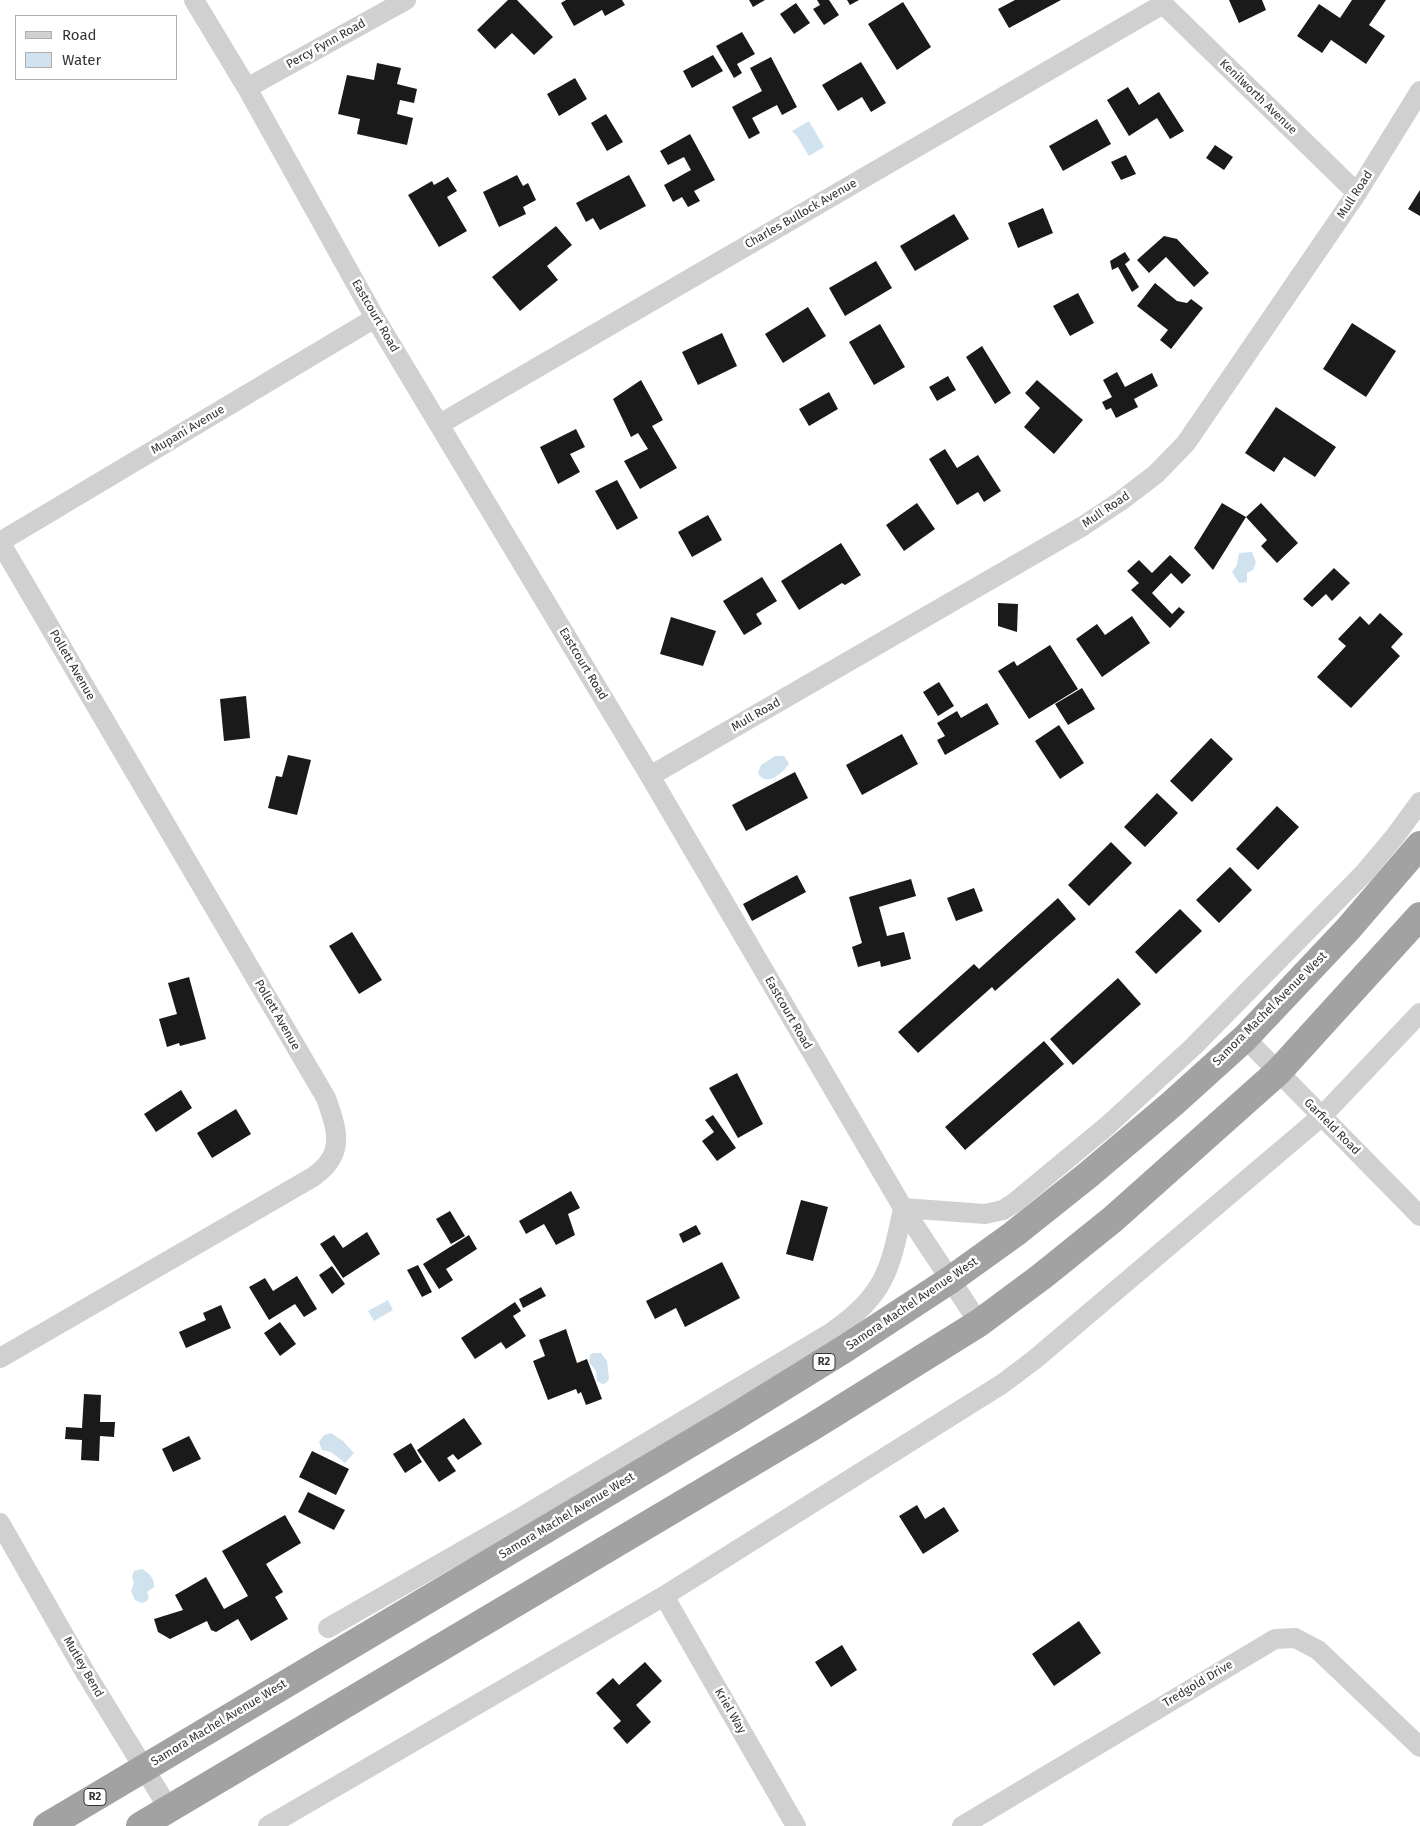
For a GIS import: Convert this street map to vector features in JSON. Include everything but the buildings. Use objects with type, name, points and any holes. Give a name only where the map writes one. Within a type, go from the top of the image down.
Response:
[{"type":"highway","name":"Samora Machel Avenue West","points":[[143,1768],[733,1418],[846,1348],[950,1280],[1014,1234],[1172,1104],[1245,1038],[1348,928],[1420,845]]},
{"type":"highway","points":[[140,1826],[812,1427],[979,1323],[1113,1220],[1278,1072],[1420,916]]},
{"type":"highway","name":"R2","points":[[47,1826],[143,1768]]},
{"type":"street","name":"Eastcourt Road","points":[[194,0],[246,88],[375,318],[650,776],[903,1208],[979,1323]]},
{"type":"street","name":"Percy Fynn Road","points":[[246,88],[406,0]]},
{"type":"street","name":"Kenilworth Avenue","points":[[1162,2],[1357,193]]},
{"type":"street","name":"Charles Bullock Avenue","points":[[440,424],[1162,2]]},
{"type":"street","name":"Mull Road","points":[[650,776],[1083,526],[1156,474],[1186,444],[1357,193],[1420,91]]},
{"type":"street","name":"Mupani Avenue","points":[[0,542],[375,318]]},
{"type":"street","name":"Pollett Avenue","points":[[0,542],[326,1098],[334,1122],[337,1144],[329,1163],[314,1178],[0,1358]]},
{"type":"street","points":[[903,1208],[985,1214],[1003,1210],[1014,1204],[1107,1126],[1201,1039],[1365,872],[1420,802]]},
{"type":"street","points":[[268,1826],[664,1596],[986,1395],[1019,1372],[1322,1116],[1420,1012]]},
{"type":"street","name":"Garfield Road","points":[[1245,1038],[1420,1216]]},
{"type":"street","name":"Samora Machel Avenue West","points":[[328,1628],[515,1521],[832,1332],[854,1316],[871,1299],[884,1279],[894,1255],[903,1208]]},
{"type":"street","name":"Mutley Bend","points":[[0,1524],[85,1672],[169,1809]]},
{"type":"street","name":"Kriel Way","points":[[664,1596],[796,1826]]},
{"type":"street","name":"Tredgold Drive","points":[[962,1826],[1275,1639],[1295,1638],[1318,1650],[1420,1747]]},
{"type":"water","points":[[809,121],[824,147],[809,156],[792,131]]},
{"type":"water","points":[[1252,552],[1256,562],[1253,570],[1247,573],[1247,582],[1239,583],[1232,572],[1237,565],[1239,553]]},
{"type":"water","points":[[775,756],[784,756],[789,763],[775,777],[766,779],[761,777],[758,773],[761,765]]},
{"type":"water","points":[[388,1300],[393,1310],[374,1321],[368,1311]]},
{"type":"water","points":[[601,1353],[607,1361],[609,1379],[606,1383],[602,1384],[597,1381],[596,1371],[589,1362],[590,1355]]},
{"type":"water","points":[[331,1433],[343,1441],[354,1453],[345,1463],[331,1452],[322,1450],[319,1442],[324,1435]]},
{"type":"water","points":[[142,1569],[151,1576],[154,1581],[154,1587],[147,1592],[149,1597],[147,1601],[141,1603],[135,1600],[131,1591],[134,1583],[132,1577],[134,1571]]}]
